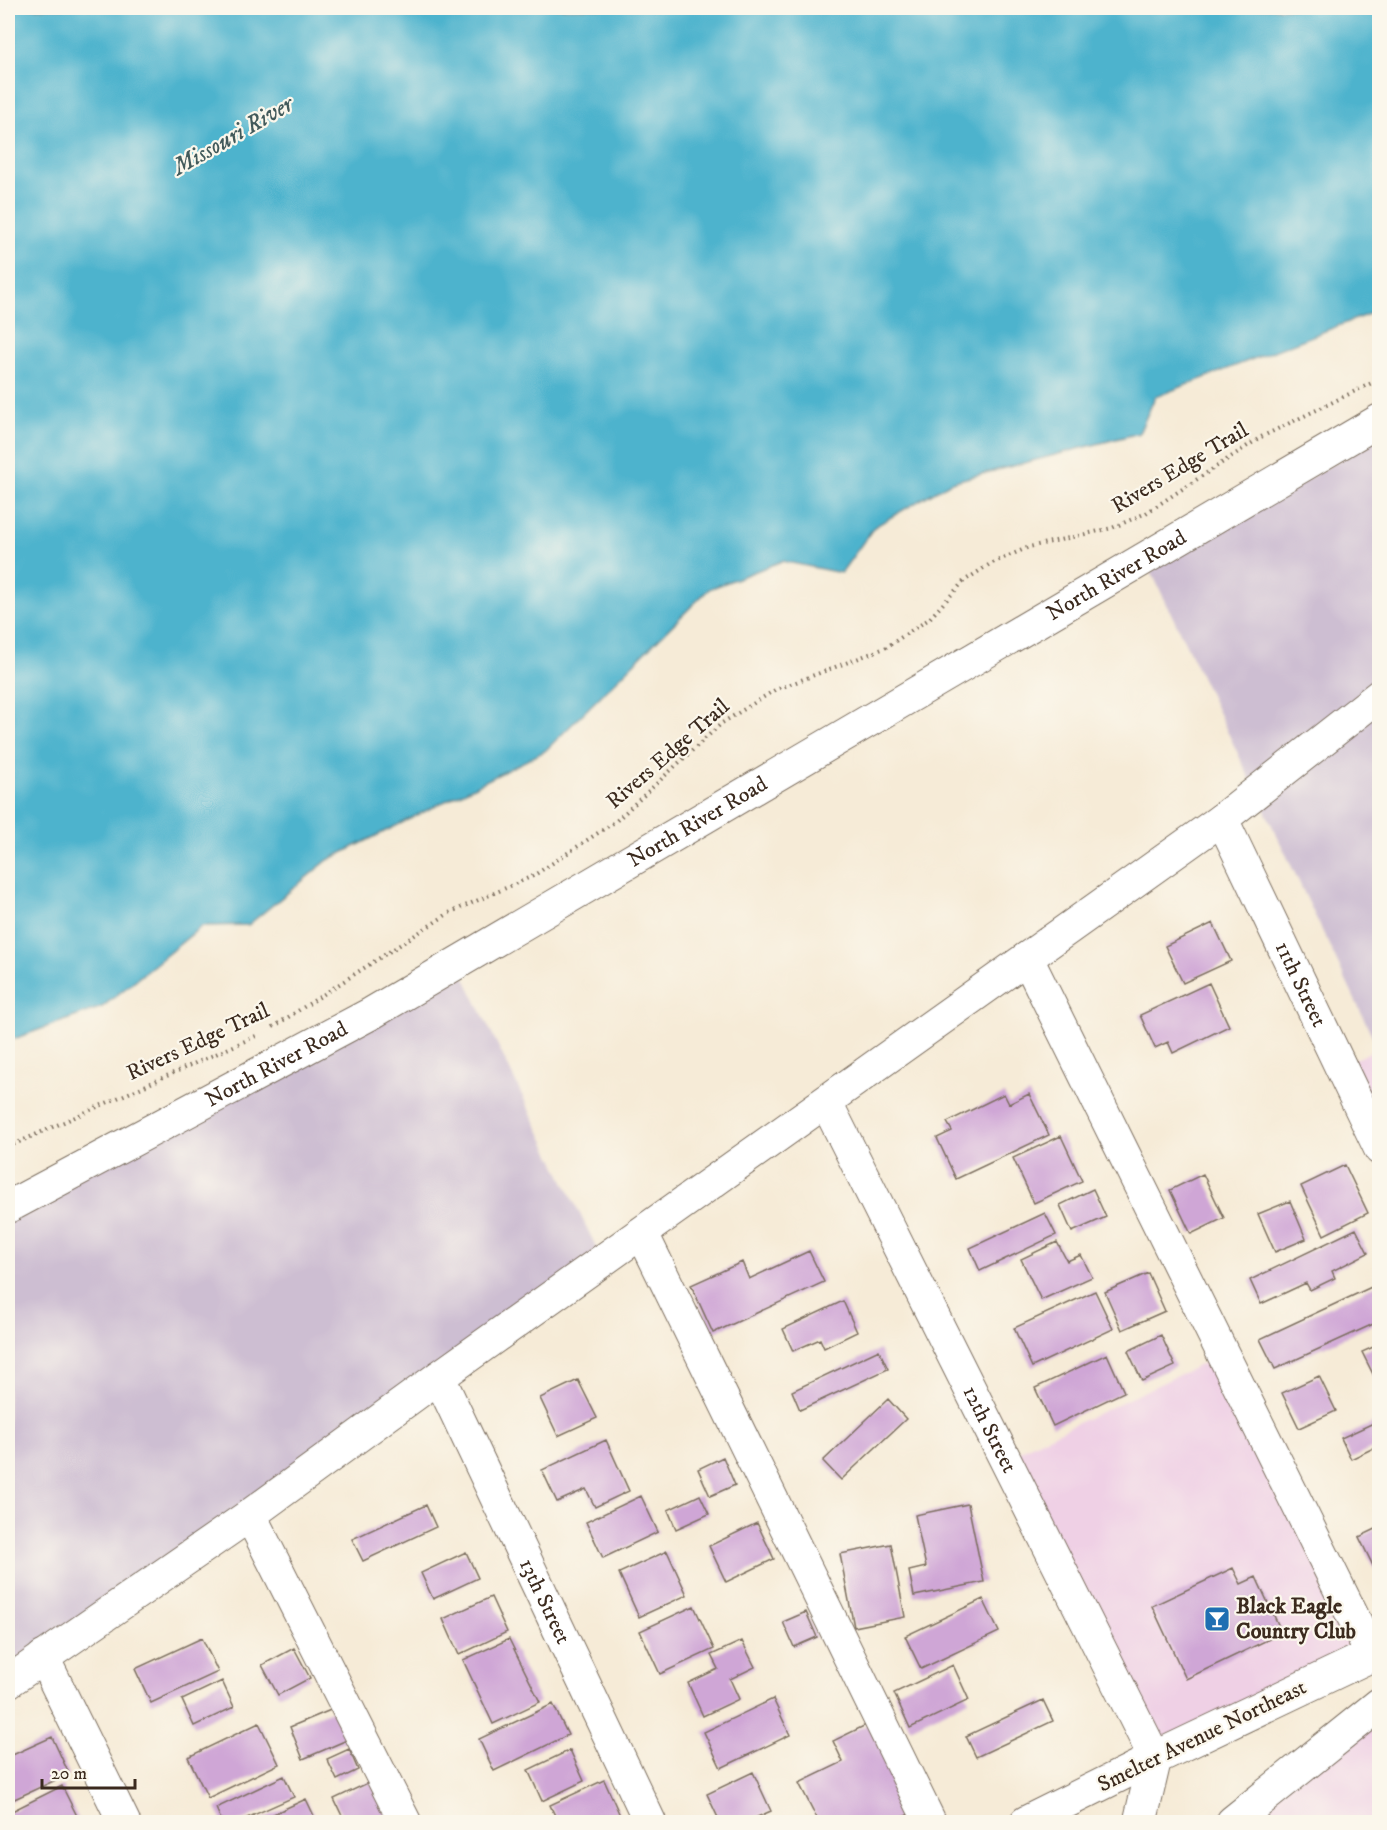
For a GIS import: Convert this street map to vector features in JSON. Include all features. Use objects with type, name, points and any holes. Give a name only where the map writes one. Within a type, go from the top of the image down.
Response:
[{"type":"main road","name":"Smelter Avenue Northeast","points":[[1155,1758],[1376,1653]]},
{"type":"main road","points":[[1233,1822],[1380,1704]]},
{"type":"main road","points":[[1140,1822],[1155,1758]]},
{"type":"street","name":"North River Road","points":[[8,1207],[372,1013],[1380,420]]},
{"type":"street","points":[[8,1682],[250,1515],[1222,819],[1380,695]]},
{"type":"street","name":"11th Street","points":[[1222,819],[1380,1149]]},
{"type":"street","points":[[1027,958],[1376,1653]]},
{"type":"street","name":"12th Street","points":[[826,1102],[1155,1758]]},
{"type":"street","points":[[642,1233],[930,1822]]},
{"type":"street","name":"13th Street","points":[[440,1377],[650,1822]]},
{"type":"street","points":[[250,1515],[405,1822]]},
{"type":"street","points":[[43,1657],[124,1822]]},
{"type":"street","name":"Smelter Avenue Northeast","points":[[1026,1822],[1155,1758]]},
{"type":"path","name":"Rivers Edge Trail","points":[[8,1147],[266,1032],[449,914],[533,876],[616,821],[722,723],[775,690],[885,648],[929,619],[964,581],[990,564],[1029,547],[1112,528],[1146,513],[1262,437],[1380,379]]},
{"type":"shaded area","points":[[1379,437],[1379,1048],[1378,1048],[1151,571]]},
{"type":"shaded area","points":[[457,962],[603,1261],[8,1682],[8,1207]]},
{"type":"shaded area","points":[[1379,1048],[1379,1149],[1340,1066]]},
{"type":"shaded area","points":[[1223,1354],[1372,1655],[1155,1758],[1004,1458]]},
{"type":"shaded area","points":[[1379,1710],[1379,1822],[1235,1822]]},
{"type":"water","name":"Missouri River","points":[[8,8],[1379,8],[1379,310],[1155,397],[1139,433],[951,482],[874,527],[841,573],[782,561],[709,589],[545,751],[328,860],[248,925],[202,926],[102,1007],[8,1041]]},
{"type":"building","points":[[1213,923],[1231,961],[1183,983],[1165,946]]},
{"type":"building","points":[[1209,983],[1229,1026],[1173,1053],[1168,1042],[1155,1048],[1140,1015]]},
{"type":"building","points":[[1004,1094],[1009,1104],[1029,1094],[1049,1135],[956,1179],[937,1138],[952,1131],[947,1122]]},
{"type":"building","points":[[1061,1136],[1082,1181],[1034,1203],[1013,1158]]},
{"type":"building","points":[[1345,1165],[1368,1213],[1324,1235],[1301,1186]]},
{"type":"building","points":[[1203,1174],[1224,1218],[1191,1234],[1170,1190]]},
{"type":"building","points":[[1093,1189],[1106,1217],[1072,1232],[1060,1205]]},
{"type":"building","points":[[1290,1201],[1306,1239],[1275,1252],[1258,1214]]},
{"type":"building","points":[[1045,1213],[1056,1235],[980,1271],[970,1248]]},
{"type":"building","points":[[1356,1229],[1368,1253],[1332,1271],[1335,1278],[1310,1290],[1306,1283],[1261,1304],[1250,1280]]},
{"type":"building","points":[[1057,1242],[1067,1261],[1081,1255],[1092,1277],[1041,1300],[1021,1259]]},
{"type":"building","points":[[809,1251],[824,1282],[713,1333],[691,1285],[742,1262],[749,1279]]},
{"type":"building","points":[[1148,1273],[1165,1311],[1122,1330],[1105,1292]]},
{"type":"building","points":[[1380,1283],[1380,1321],[1275,1369],[1260,1339]]},
{"type":"building","points":[[1095,1291],[1113,1329],[1032,1367],[1014,1328]]},
{"type":"building","points":[[843,1301],[857,1332],[824,1348],[820,1339],[793,1351],[783,1329]]},
{"type":"building","points":[[1161,1335],[1175,1366],[1142,1381],[1128,1351]]},
{"type":"building","points":[[1380,1344],[1380,1383],[1378,1384],[1362,1352]]},
{"type":"building","points":[[879,1350],[888,1369],[800,1410],[792,1391]]},
{"type":"building","points":[[1107,1354],[1124,1392],[1053,1426],[1035,1388]]},
{"type":"building","points":[[1319,1376],[1336,1411],[1299,1428],[1282,1393]]},
{"type":"building","points":[[578,1380],[597,1418],[558,1436],[540,1398]]},
{"type":"building","points":[[888,1399],[906,1419],[841,1480],[823,1461]]},
{"type":"building","points":[[1380,1420],[1380,1445],[1351,1459],[1341,1438]]},
{"type":"building","points":[[606,1440],[629,1491],[595,1507],[586,1489],[557,1502],[542,1470]]},
{"type":"building","points":[[723,1457],[735,1485],[710,1496],[698,1469]]},
{"type":"building","points":[[700,1495],[709,1514],[676,1529],[668,1510]]},
{"type":"building","points":[[641,1496],[658,1532],[603,1558],[586,1522]]},
{"type":"building","points":[[968,1504],[984,1582],[914,1596],[909,1571],[926,1567],[915,1515]]},
{"type":"building","points":[[426,1505],[436,1527],[363,1561],[352,1539]]},
{"type":"building","points":[[757,1523],[774,1559],[726,1582],[709,1546]]},
{"type":"building","points":[[1380,1527],[1380,1580],[1359,1537]]},
{"type":"building","points":[[891,1544],[905,1617],[854,1627],[840,1554]]},
{"type":"building","points":[[667,1551],[687,1595],[639,1617],[619,1573]]},
{"type":"building","points":[[466,1552],[478,1578],[433,1599],[421,1573]]},
{"type":"building","name":"Black Eagle Country Club","points":[[1233,1568],[1241,1584],[1256,1577],[1282,1633],[1186,1679],[1152,1606]]},
{"type":"building","points":[[491,1597],[507,1632],[459,1655],[443,1619]]},
{"type":"building","points":[[983,1599],[999,1632],[921,1669],[905,1636]]},
{"type":"building","points":[[694,1606],[714,1649],[660,1674],[640,1631]]},
{"type":"building","points":[[806,1612],[817,1637],[794,1647],[783,1622]]},
{"type":"building","points":[[202,1638],[218,1672],[151,1703],[135,1669]]},
{"type":"building","points":[[509,1639],[540,1702],[493,1724],[463,1660]]},
{"type":"building","points":[[742,1641],[755,1667],[730,1679],[739,1699],[703,1716],[688,1683],[718,1669],[711,1655]]},
{"type":"building","points":[[294,1648],[310,1678],[278,1695],[262,1665]]},
{"type":"building","points":[[953,1665],[969,1700],[910,1728],[894,1693]]},
{"type":"building","points":[[222,1681],[234,1707],[194,1726],[182,1700]]},
{"type":"building","points":[[773,1699],[790,1735],[721,1768],[704,1732]]},
{"type":"building","points":[[1043,1700],[1053,1721],[976,1757],[966,1736]]},
{"type":"building","points":[[553,1704],[568,1735],[494,1771],[479,1739]]},
{"type":"building","points":[[333,1709],[347,1740],[303,1759],[290,1727]]},
{"type":"building","points":[[259,1723],[279,1764],[208,1798],[188,1757]]},
{"type":"building","points":[[870,1723],[914,1812],[892,1822],[819,1822],[799,1783],[843,1762],[833,1741]]},
{"type":"building","points":[[52,1737],[69,1774],[8,1802],[8,1757]]},
{"type":"building","points":[[349,1749],[358,1770],[337,1780],[327,1759]]},
{"type":"building","points":[[570,1750],[584,1781],[542,1801],[528,1770]]},
{"type":"building","points":[[753,1772],[771,1811],[746,1822],[720,1822],[707,1794]]},
{"type":"building","points":[[284,1776],[294,1797],[238,1822],[222,1822],[216,1808]]},
{"type":"building","points":[[376,1779],[393,1815],[377,1822],[345,1822],[334,1799]]},
{"type":"building","points":[[604,1780],[623,1822],[558,1822],[550,1805]]},
{"type":"building","points":[[62,1786],[80,1822],[8,1822],[8,1813]]},
{"type":"building","points":[[306,1799],[317,1822],[256,1822]]},
{"type":"place","name":"Black Eagle Country Club","points":[[1217,1619]]}]
